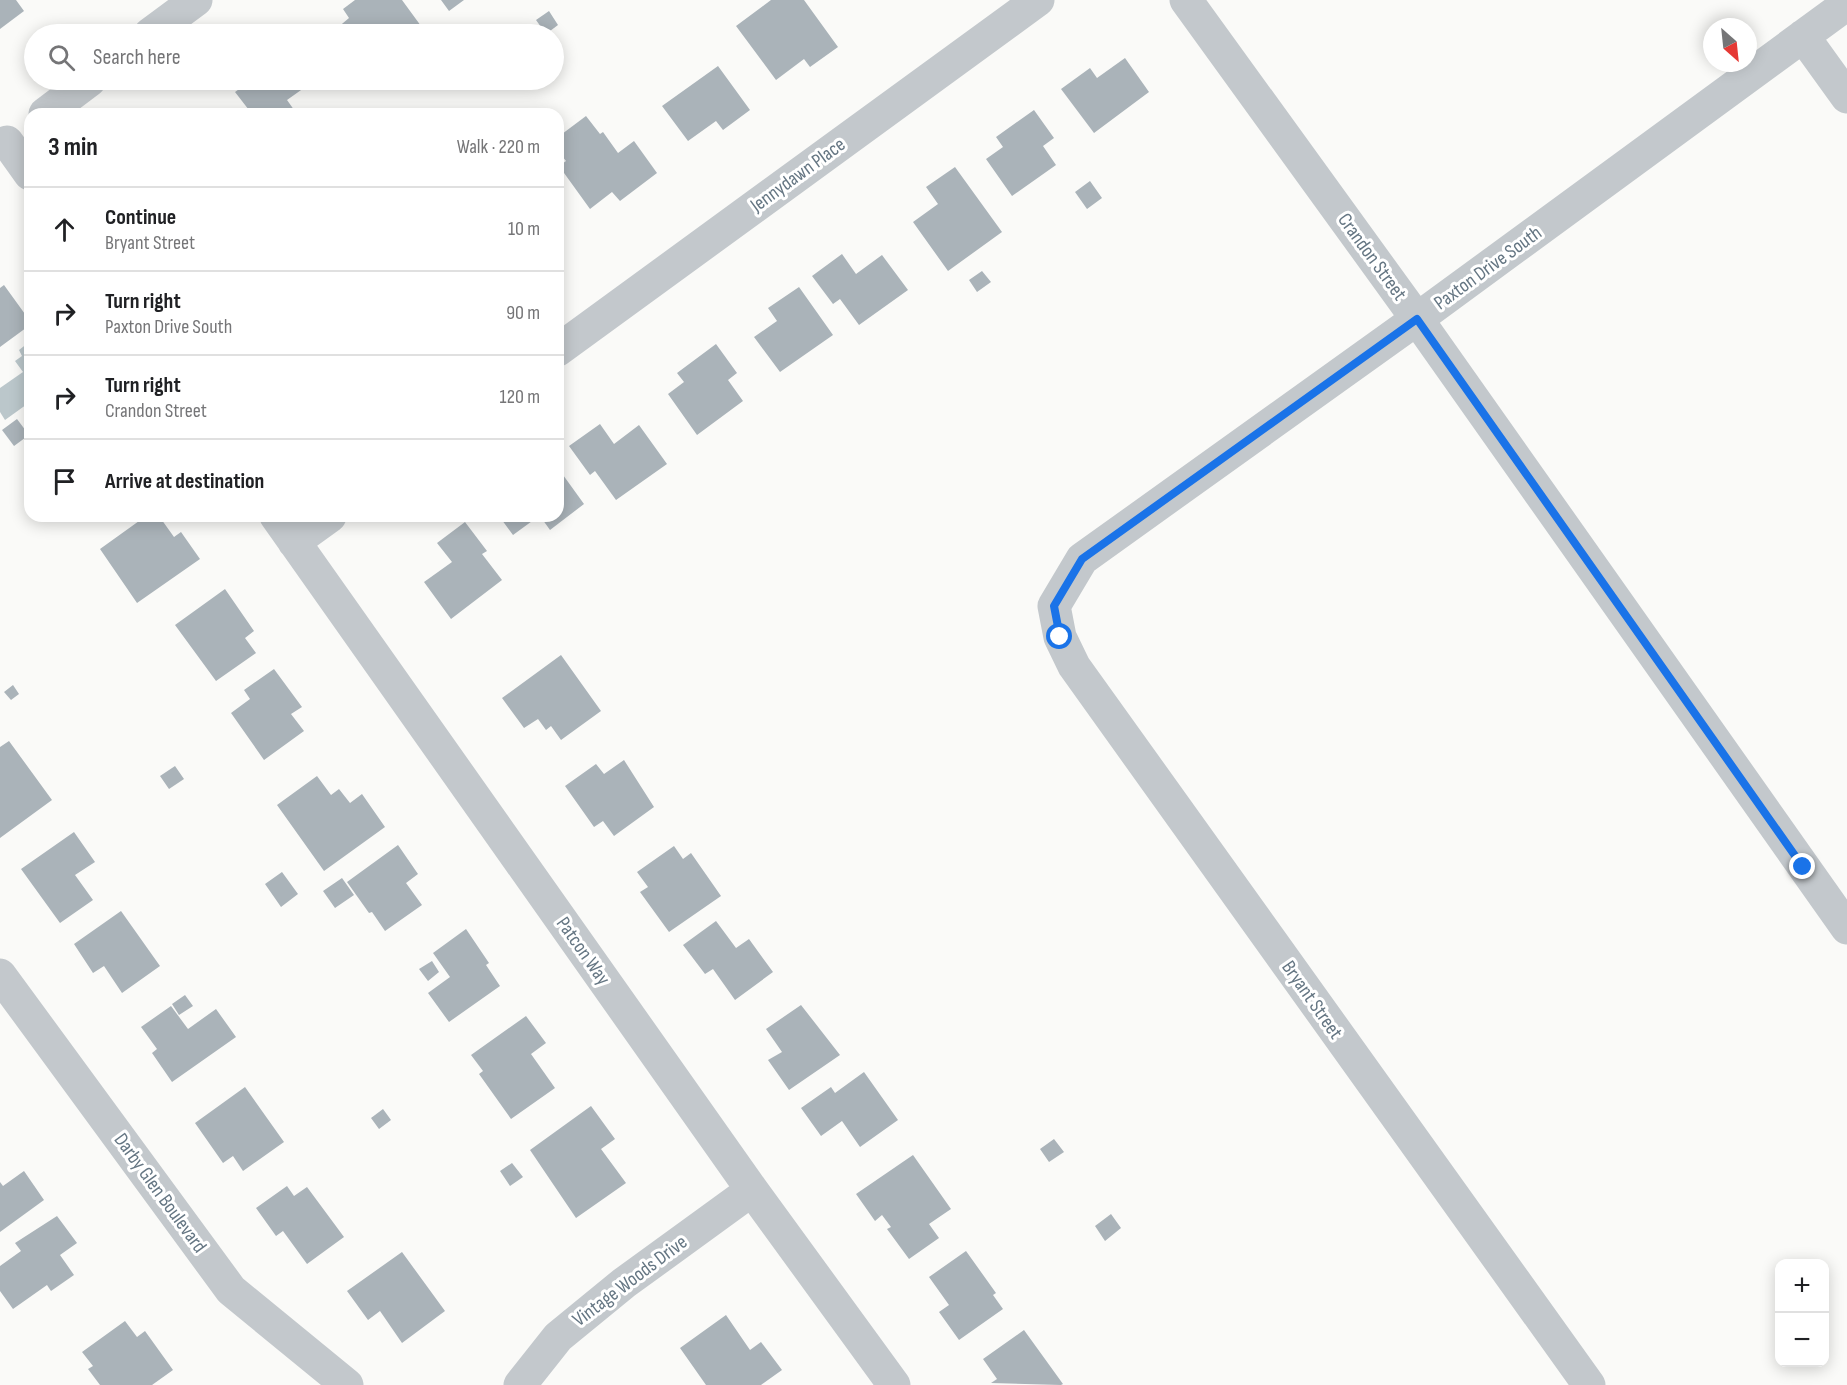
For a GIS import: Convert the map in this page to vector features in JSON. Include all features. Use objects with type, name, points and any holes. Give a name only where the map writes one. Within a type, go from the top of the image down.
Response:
[{"type":"street","points":[[164,24],[196,0]]},
{"type":"street","name":"Jennydawn Place","points":[[564,346],[1038,0]]},
{"type":"street","name":"Crandon Street","points":[[1186,0],[1417,319],[1847,928]]},
{"type":"street","name":"Paxton Drive South","points":[[1054,606],[1082,559],[1417,319],[1847,4]]},
{"type":"street","points":[[1803,36],[1847,97]]},
{"type":"street","points":[[53,108],[77,90]]},
{"type":"street","points":[[12,138],[24,162]]},
{"type":"street","name":"Patcon Way","points":[[280,522],[752,1190],[894,1385]]},
{"type":"street","points":[[294,542],[322,522]]},
{"type":"street","name":"Bryant Street","points":[[1054,606],[1060,637],[1074,666],[1589,1385]]},
{"type":"street","name":"Darby Glen Boulevard","points":[[0,975],[231,1290],[347,1385]]},
{"type":"street","name":"Vintage Woods Drive","points":[[520,1385],[558,1337],[624,1283],[752,1190]]},
{"type":"shaded area","points":[[24,346],[24,406],[5,420],[0,412],[0,388],[23,372],[15,361],[22,356],[19,350]]},
{"type":"building","points":[[0,0],[16,0],[24,11],[0,29]]},
{"type":"building","points":[[355,0],[402,0],[420,24],[342,24],[349,18],[343,9]]},
{"type":"building","points":[[441,0],[464,0],[449,11]]},
{"type":"building","points":[[771,0],[804,0],[838,47],[810,67],[804,59],[776,80],[736,26]]},
{"type":"building","points":[[549,11],[557,24],[539,24],[536,20]]},
{"type":"building","points":[[1125,58],[1149,92],[1094,133],[1061,89],[1090,68],[1097,78]]},
{"type":"building","points":[[718,66],[750,110],[723,130],[716,121],[688,141],[662,106]]},
{"type":"building","points":[[238,90],[301,90],[287,100],[293,108],[247,108],[235,92]]},
{"type":"building","points":[[1034,110],[1054,138],[1043,146],[1056,165],[1012,196],[986,159],[1003,147],[996,137]]},
{"type":"building","points":[[586,116],[600,134],[603,132],[618,153],[634,141],[657,173],[620,201],[612,192],[590,209],[564,173],[566,161],[564,158],[564,132]]},
{"type":"building","points":[[955,167],[1002,232],[948,271],[913,222],[938,204],[926,187]]},
{"type":"building","points":[[1090,181],[1102,198],[1087,209],[1075,192]]},
{"type":"building","points":[[842,254],[856,274],[882,255],[908,290],[859,325],[840,299],[833,304],[812,276]]},
{"type":"building","points":[[982,271],[991,282],[977,292],[969,280]]},
{"type":"building","points":[[4,285],[24,313],[24,329],[0,347],[0,288]]},
{"type":"building","points":[[799,287],[833,335],[780,372],[754,337],[777,321],[768,308]]},
{"type":"building","points":[[716,344],[737,373],[728,380],[743,401],[697,435],[668,394],[684,382],[677,373]]},
{"type":"building","points":[[17,419],[24,428],[24,439],[14,446],[2,430]]},
{"type":"building","points":[[600,424],[614,444],[639,425],[667,464],[616,500],[595,471],[590,475],[569,446]]},
{"type":"building","points":[[564,476],[584,504],[564,519]]},
{"type":"building","points":[[138,522],[163,522],[174,537],[181,532],[200,559],[137,603],[100,549]]},
{"type":"building","points":[[465,522],[487,551],[482,554],[502,580],[451,619],[424,582],[452,562],[437,543]]},
{"type":"building","points":[[503,522],[531,522],[513,535]]},
{"type":"building","points":[[544,522],[560,522],[550,530]]},
{"type":"building","points":[[225,589],[254,631],[245,638],[256,653],[216,681],[175,625]]},
{"type":"building","points":[[561,655],[601,711],[561,740],[551,726],[546,730],[538,719],[524,728],[502,698]]},
{"type":"building","points":[[274,669],[302,707],[291,714],[304,731],[264,760],[231,713],[250,699],[244,690]]},
{"type":"building","points":[[13,685],[19,694],[11,700],[4,692]]},
{"type":"building","points":[[9,741],[52,800],[0,838],[0,747]]},
{"type":"building","points":[[624,760],[654,807],[614,836],[603,821],[594,827],[565,786],[596,764],[604,774]]},
{"type":"building","points":[[175,766],[184,779],[169,789],[160,776]]},
{"type":"building","points":[[317,776],[331,795],[339,789],[350,803],[362,794],[385,827],[324,871],[277,805]]},
{"type":"building","points":[[74,832],[95,862],[75,875],[93,900],[60,923],[21,869]]},
{"type":"building","points":[[398,845],[418,874],[406,883],[422,905],[385,931],[347,882]]},
{"type":"building","points":[[674,846],[683,859],[691,853],[721,896],[669,932],[640,892],[648,887],[637,872]]},
{"type":"building","points":[[282,872],[298,894],[281,907],[265,884]]},
{"type":"building","points":[[342,878],[354,895],[335,908],[323,891]]},
{"type":"building","points":[[121,911],[160,966],[122,993],[104,966],[93,973],[74,944]]},
{"type":"building","points":[[716,921],[736,948],[749,939],[773,972],[735,1000],[713,969],[705,974],[683,945]]},
{"type":"building","points":[[466,929],[489,963],[486,965],[500,986],[449,1022],[428,993],[450,977],[433,953]]},
{"type":"building","points":[[432,961],[439,972],[428,981],[419,969]]},
{"type":"building","points":[[185,995],[193,1006],[179,1015],[172,1004]]},
{"type":"building","points":[[801,1005],[840,1055],[789,1090],[768,1060],[782,1052],[766,1029]]},
{"type":"building","points":[[171,1006],[188,1029],[216,1009],[236,1037],[172,1082],[152,1053],[157,1049],[141,1027]]},
{"type":"building","points":[[526,1016],[546,1043],[531,1054],[555,1088],[511,1119],[479,1074],[483,1071],[471,1055]]},
{"type":"building","points":[[864,1072],[898,1120],[860,1147],[842,1121],[821,1136],[801,1108],[831,1087],[835,1093]]},
{"type":"building","points":[[245,1087],[284,1142],[243,1171],[233,1156],[223,1163],[195,1123]]},
{"type":"building","points":[[591,1106],[615,1139],[601,1149],[626,1183],[576,1218],[530,1150]]},
{"type":"building","points":[[383,1109],[391,1120],[379,1129],[371,1118]]},
{"type":"building","points":[[1054,1139],[1064,1152],[1049,1162],[1040,1149]]},
{"type":"building","points":[[913,1155],[951,1209],[929,1224],[939,1238],[909,1259],[887,1229],[891,1227],[882,1215],[875,1221],[856,1194]]},
{"type":"building","points":[[512,1163],[523,1177],[510,1186],[500,1171]]},
{"type":"building","points":[[24,1171],[44,1200],[0,1232],[0,1182],[3,1186]]},
{"type":"building","points":[[287,1186],[294,1196],[307,1187],[344,1237],[307,1264],[283,1231],[276,1236],[256,1208]]},
{"type":"building","points":[[1111,1214],[1121,1228],[1105,1241],[1095,1226]]},
{"type":"building","points":[[57,1216],[77,1243],[60,1255],[74,1275],[51,1291],[47,1285],[13,1309],[0,1291],[0,1266],[21,1251],[15,1243]]},
{"type":"building","points":[[966,1251],[996,1293],[993,1295],[1003,1309],[959,1340],[939,1312],[949,1305],[929,1277]]},
{"type":"building","points":[[402,1252],[445,1311],[402,1343],[380,1311],[368,1320],[347,1291]]},
{"type":"building","points":[[726,1315],[750,1350],[761,1342],[782,1370],[761,1385],[706,1385],[680,1348]]},
{"type":"building","points":[[125,1321],[137,1337],[145,1331],[173,1370],[152,1385],[100,1385],[88,1369],[93,1366],[82,1352]]},
{"type":"building","points":[[1024,1330],[1063,1384],[991,1383],[997,1379],[983,1359]]},
{"type":"route","points":[[1060,637],[1054,606],[1082,559],[1417,319],[1803,867]]}]
